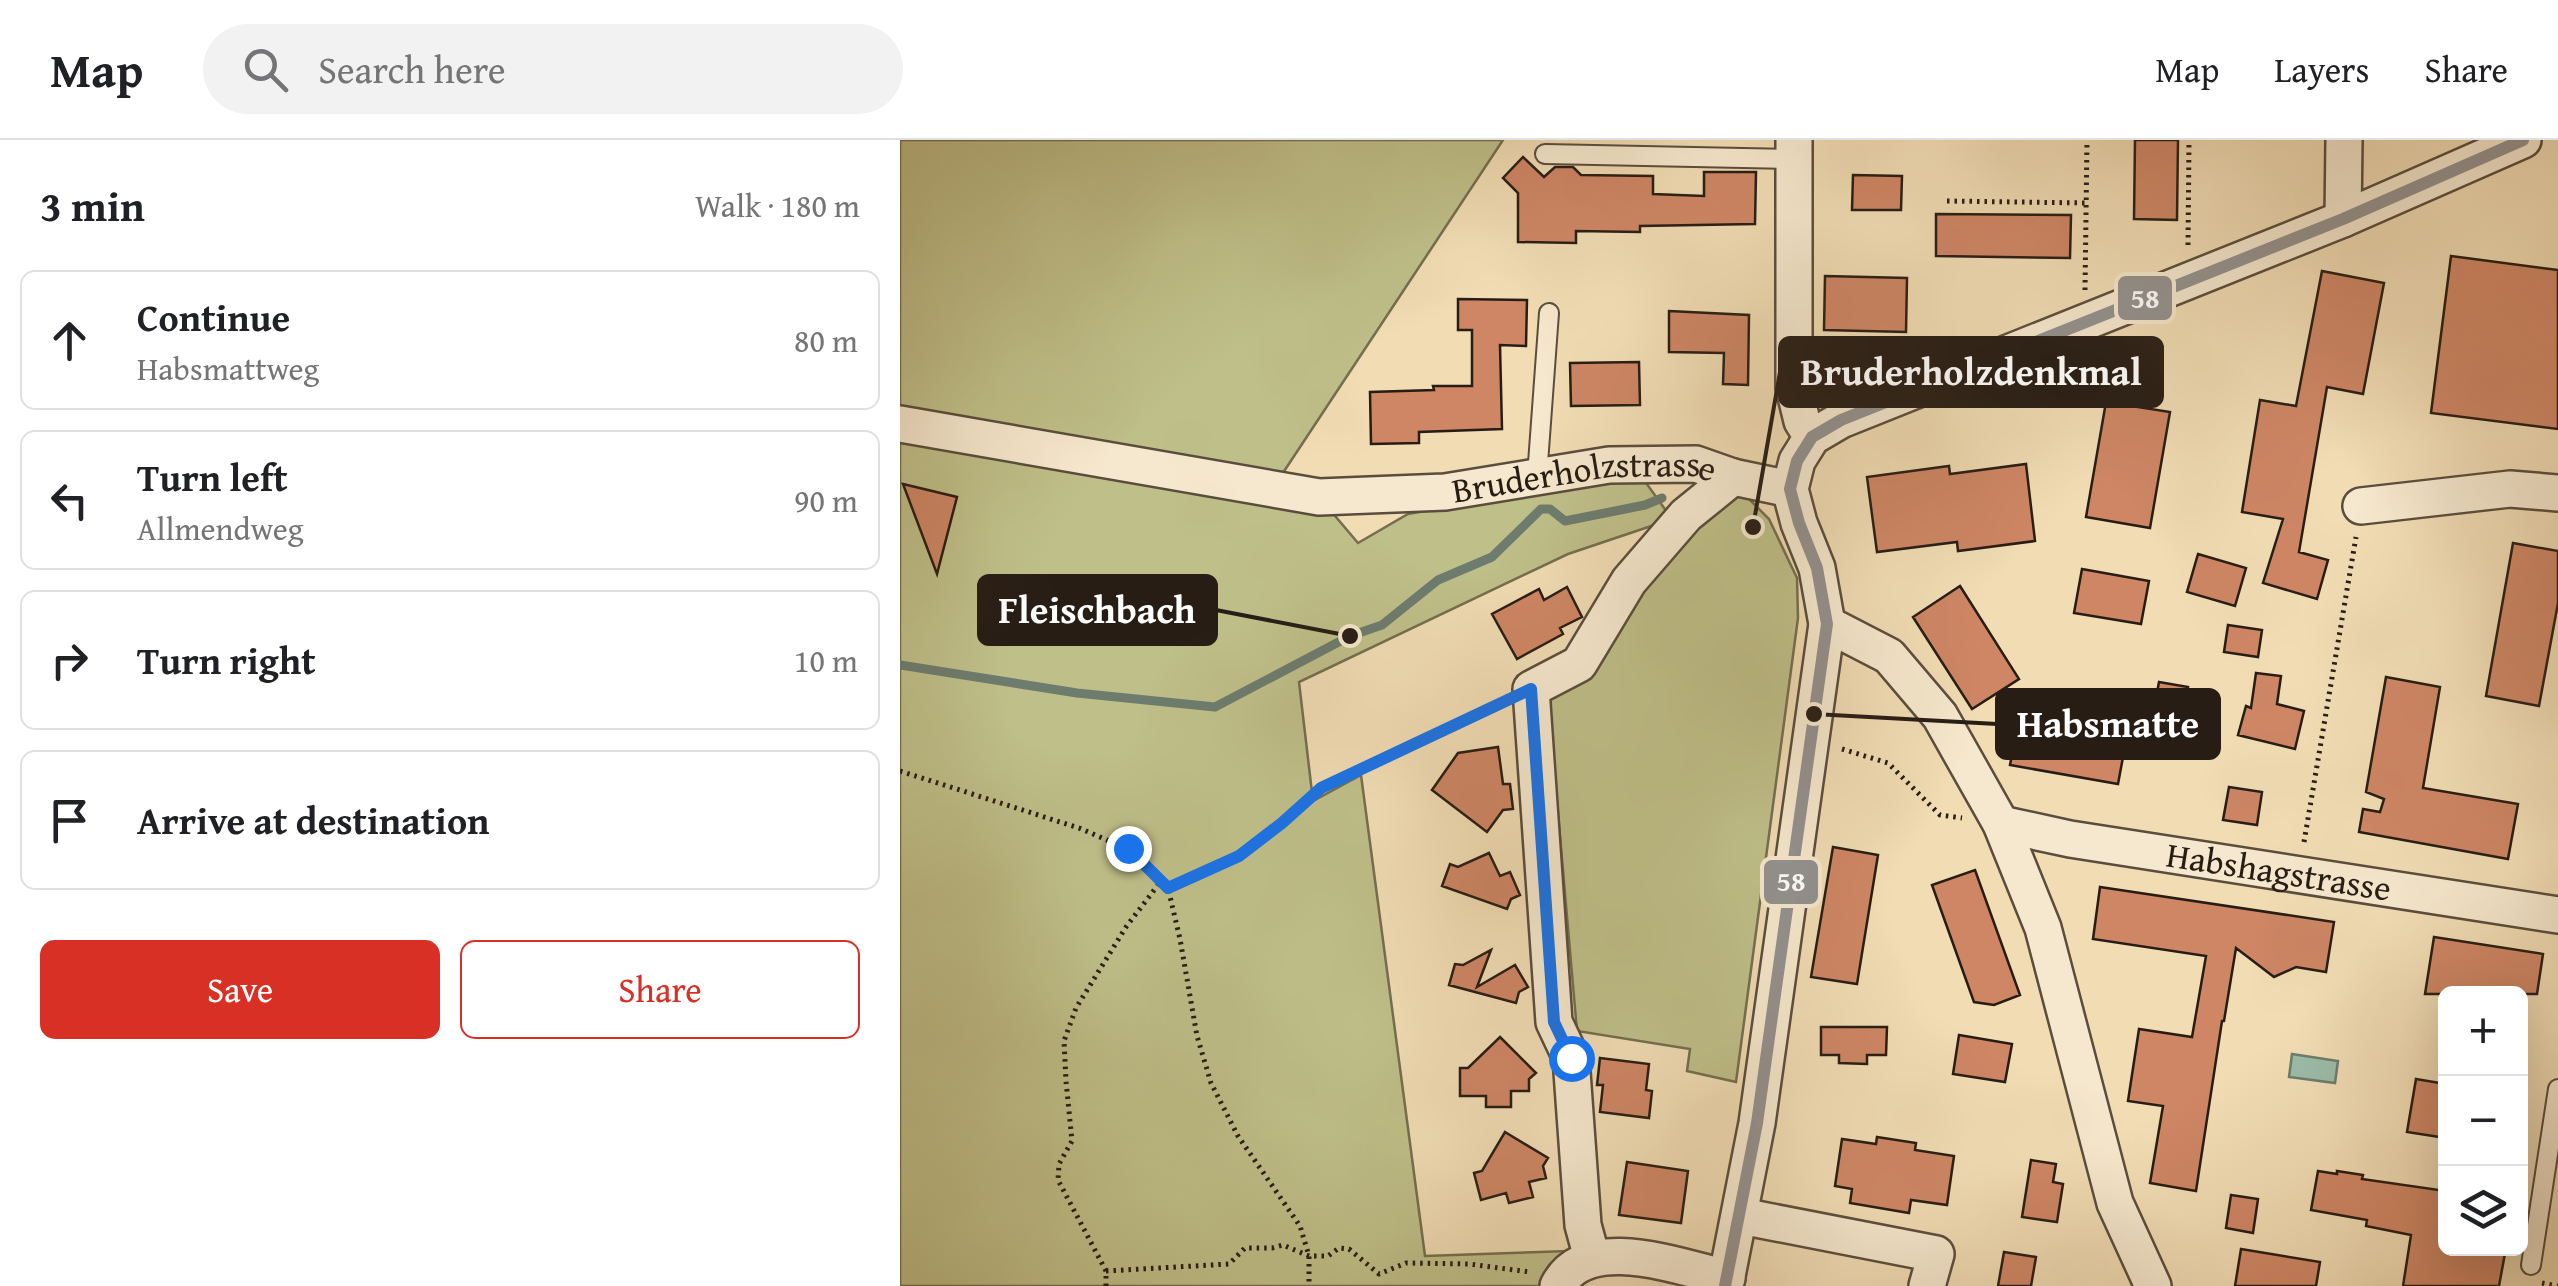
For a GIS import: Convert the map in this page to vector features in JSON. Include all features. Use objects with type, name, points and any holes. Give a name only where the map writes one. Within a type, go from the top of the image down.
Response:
[{"type":"street","points":[[2343,218],[2344,140]]},
{"type":"street","points":[[1571,1273],[1630,1256],[1726,1282],[1758,1123],[1827,624],[1817,568],[1790,489],[1797,461],[1812,437],[1842,420],[2343,218],[2523,140]]},
{"type":"street","points":[[1794,149],[1794,388],[1802,421],[1812,437]]},
{"type":"street","name":"Bruderholzstrasse","points":[[900,424],[1319,497],[1445,492],[1609,465],[1696,464],[1790,489]]},
{"type":"street","points":[[1571,1273],[1583,1226],[1571,1058],[1554,1022],[1531,689],[1579,664],[1630,582],[1686,516],[1732,476]]},
{"type":"street","points":[[2361,506],[2510,489],[2558,493]]},
{"type":"street","points":[[1827,624],[1889,656],[1940,716],[2001,824],[2043,928],[2115,1203],[2153,1286]]},
{"type":"street","name":"Habshagstrasse","points":[[2001,824],[2070,839],[2558,915]]},
{"type":"street","points":[[1741,1216],[1936,1254],[1927,1286]]},
{"type":"lane","points":[[1545,154],[1794,149]]},
{"type":"lane","points":[[1537,477],[1549,313]]},
{"type":"lane","points":[[2530,1265],[2558,1089]]},
{"type":"path","points":[[2085,293],[2087,140]]},
{"type":"path","points":[[2188,253],[2190,140]]},
{"type":"path","points":[[1947,201],[2086,204]]},
{"type":"path","points":[[2299,875],[2361,506]]},
{"type":"path","points":[[1168,888],[1239,856],[1321,788],[1531,689]]},
{"type":"path","points":[[1810,739],[1888,763],[1940,815],[2001,824]]},
{"type":"path","points":[[900,771],[1079,828],[1128,848],[1168,888],[1197,1036],[1211,1083],[1238,1136],[1300,1226],[1310,1256],[1309,1286]]},
{"type":"path","points":[[1106,1286],[1106,1271],[1058,1180],[1059,1164],[1072,1141],[1064,1041],[1076,1008],[1160,881]]},
{"type":"path","points":[[1106,1271],[1229,1264],[1245,1248],[1283,1245],[1310,1256],[1328,1256],[1340,1248],[1350,1249],[1379,1274],[1406,1263],[1571,1273]]},
{"type":"green space","points":[[900,140],[1503,140],[1273,488],[1319,497],[1358,543],[1408,514],[1639,473],[1672,519],[1568,554],[1299,682],[1313,801],[1361,775],[1425,1256],[1568,1251],[1545,1286],[900,1286]]},
{"type":"green space","points":[[1742,492],[1769,519],[1797,578],[1798,618],[1736,1082],[1687,1071],[1690,1049],[1577,1031],[1547,688],[1694,518]]},
{"type":"shaded area","points":[[2292,1054],[2338,1061],[2335,1083],[2289,1077]]},
{"type":"building","points":[[2135,140],[2178,140],[2177,220],[2134,219]]},
{"type":"building","points":[[1523,157],[1544,177],[1555,167],[1573,167],[1581,175],[1653,176],[1653,194],[1704,196],[1704,172],[1756,172],[1755,224],[1640,226],[1640,232],[1576,231],[1576,243],[1518,242],[1518,193],[1503,178]]},
{"type":"building","points":[[1853,175],[1902,176],[1901,210],[1852,210]]},
{"type":"building","points":[[1936,214],[2071,215],[2070,258],[1936,256]]},
{"type":"building","points":[[2451,256],[2558,270],[2558,429],[2431,413]]},
{"type":"building","points":[[2322,271],[2384,283],[2363,394],[2327,387],[2299,552],[2328,560],[2317,599],[2263,583],[2283,519],[2242,512],[2260,400],[2296,406]]},
{"type":"building","points":[[1825,276],[1907,278],[1906,332],[1824,330]]},
{"type":"building","points":[[1458,299],[1527,300],[1526,346],[1500,345],[1502,429],[1419,432],[1419,443],[1371,444],[1370,392],[1472,386],[1472,330],[1458,330]]},
{"type":"building","points":[[1669,311],[1749,315],[1748,385],[1723,384],[1724,353],[1669,352]]},
{"type":"building","points":[[1639,362],[1640,405],[1571,406],[1570,363]]},
{"type":"building","points":[[2106,402],[2170,412],[2150,528],[2086,517]]},
{"type":"building","points":[[2026,464],[2035,541],[1958,551],[1957,542],[1877,552],[1867,477],[1949,466],[1950,474]]},
{"type":"building","points":[[903,484],[957,497],[937,574]]},
{"type":"building","points":[[2513,543],[2558,551],[2558,603],[2539,706],[2486,696]]},
{"type":"building","points":[[2198,554],[2246,568],[2235,606],[2187,592]]},
{"type":"building","points":[[2082,569],[2149,581],[2141,624],[2074,613]]},
{"type":"building","points":[[1960,586],[2019,679],[1972,709],[1913,617]]},
{"type":"building","points":[[1567,587],[1582,617],[1560,628],[1563,634],[1517,659],[1492,614],[1539,589],[1544,600]]},
{"type":"building","points":[[2228,625],[2262,630],[2258,657],[2224,652]]},
{"type":"building","points":[[2256,673],[2281,676],[2277,704],[2304,711],[2295,749],[2238,735],[2246,706],[2251,708]]},
{"type":"building","points":[[2386,677],[2440,687],[2423,788],[2518,804],[2508,859],[2359,832],[2363,809],[2380,812],[2384,799],[2366,792]]},
{"type":"building","points":[[2159,682],[2188,687],[2185,705],[2215,714],[2203,752],[2149,735]]},
{"type":"building","points":[[2020,711],[2128,730],[2118,784],[2010,765]]},
{"type":"building","points":[[1498,747],[1503,784],[1510,784],[1513,809],[1503,810],[1487,832],[1432,790],[1458,753]]},
{"type":"building","points":[[2229,787],[2262,792],[2257,825],[2223,820]]},
{"type":"building","points":[[1833,847],[1878,855],[1857,984],[1811,977]]},
{"type":"building","points":[[1489,853],[1500,876],[1510,872],[1520,895],[1511,899],[1507,909],[1442,886],[1450,864],[1458,867]]},
{"type":"building","points":[[1975,870],[2020,995],[1994,1005],[1974,1002],[1932,885]]},
{"type":"building","points":[[2100,887],[2334,922],[2326,972],[2296,967],[2274,977],[2236,948],[2196,1191],[2150,1183],[2163,1106],[2128,1101],[2139,1029],[2192,1037],[2206,956],[2093,939]]},
{"type":"building","points":[[2434,937],[2543,954],[2537,994],[2528,994],[2528,986],[2438,986],[2438,994],[2425,994]]},
{"type":"building","points":[[1491,950],[1477,987],[1515,965],[1528,987],[1519,992],[1516,1003],[1449,985],[1455,964],[1463,965]]},
{"type":"building","points":[[1821,1027],[1887,1027],[1886,1055],[1867,1055],[1867,1064],[1839,1063],[1839,1055],[1821,1055]]},
{"type":"building","points":[[1959,1035],[2012,1044],[2005,1082],[1953,1074]]},
{"type":"building","points":[[1500,1037],[1536,1073],[1529,1079],[1529,1091],[1511,1091],[1511,1107],[1486,1107],[1486,1096],[1460,1096],[1460,1068],[1468,1068]]},
{"type":"building","points":[[1600,1058],[1649,1064],[1649,1118],[1600,1112]]},
{"type":"building","points":[[2416,1079],[2438,1083],[2438,1137],[2407,1132]]},
{"type":"building","points":[[1505,1132],[1548,1158],[1543,1166],[1546,1178],[1529,1182],[1533,1197],[1509,1203],[1506,1193],[1481,1200],[1474,1173],[1482,1171]]},
{"type":"building","points":[[1877,1137],[1916,1143],[1915,1150],[1954,1156],[1947,1205],[1911,1200],[1909,1213],[1850,1203],[1852,1189],[1835,1186],[1842,1139],[1876,1144]]},
{"type":"building","points":[[2031,1160],[2056,1164],[2053,1182],[2063,1184],[2057,1222],[2022,1217]]},
{"type":"building","points":[[1627,1162],[1688,1171],[1681,1223],[1619,1215]]},
{"type":"building","points":[[2318,1171],[2363,1175],[2362,1179],[2438,1190],[2438,1256],[2505,1256],[2499,1286],[2403,1286],[2411,1235],[2366,1226],[2367,1220],[2311,1210]]},
{"type":"building","points":[[2231,1195],[2258,1199],[2253,1233],[2226,1228]]},
{"type":"building","points":[[2241,1249],[2320,1262],[2316,1286],[2235,1286]]},
{"type":"building","points":[[2004,1252],[2036,1257],[2031,1286],[1998,1286]]},
{"type":"waterway","points":[[900,665],[1077,693],[1215,707],[1350,636],[1382,625],[1438,580],[1492,557],[1541,509],[1550,509],[1565,521],[1662,498]]},
{"type":"transit line","name":"58","points":[[1725,1286],[1757,1123],[1827,624],[1817,568],[1790,489],[1797,461],[1812,437],[1841,420],[2343,219],[2523,140]]},
{"type":"place","name":"Bruderholzdenkmal","points":[[1753,527]]},
{"type":"place","name":"Fleischbach","points":[[1350,636]]},
{"type":"place","name":"Habsmatte","points":[[1814,714]]},
{"type":"route","points":[[1128,848],[1168,888],[1239,856],[1321,788],[1531,689],[1554,1022],[1571,1058]]}]
